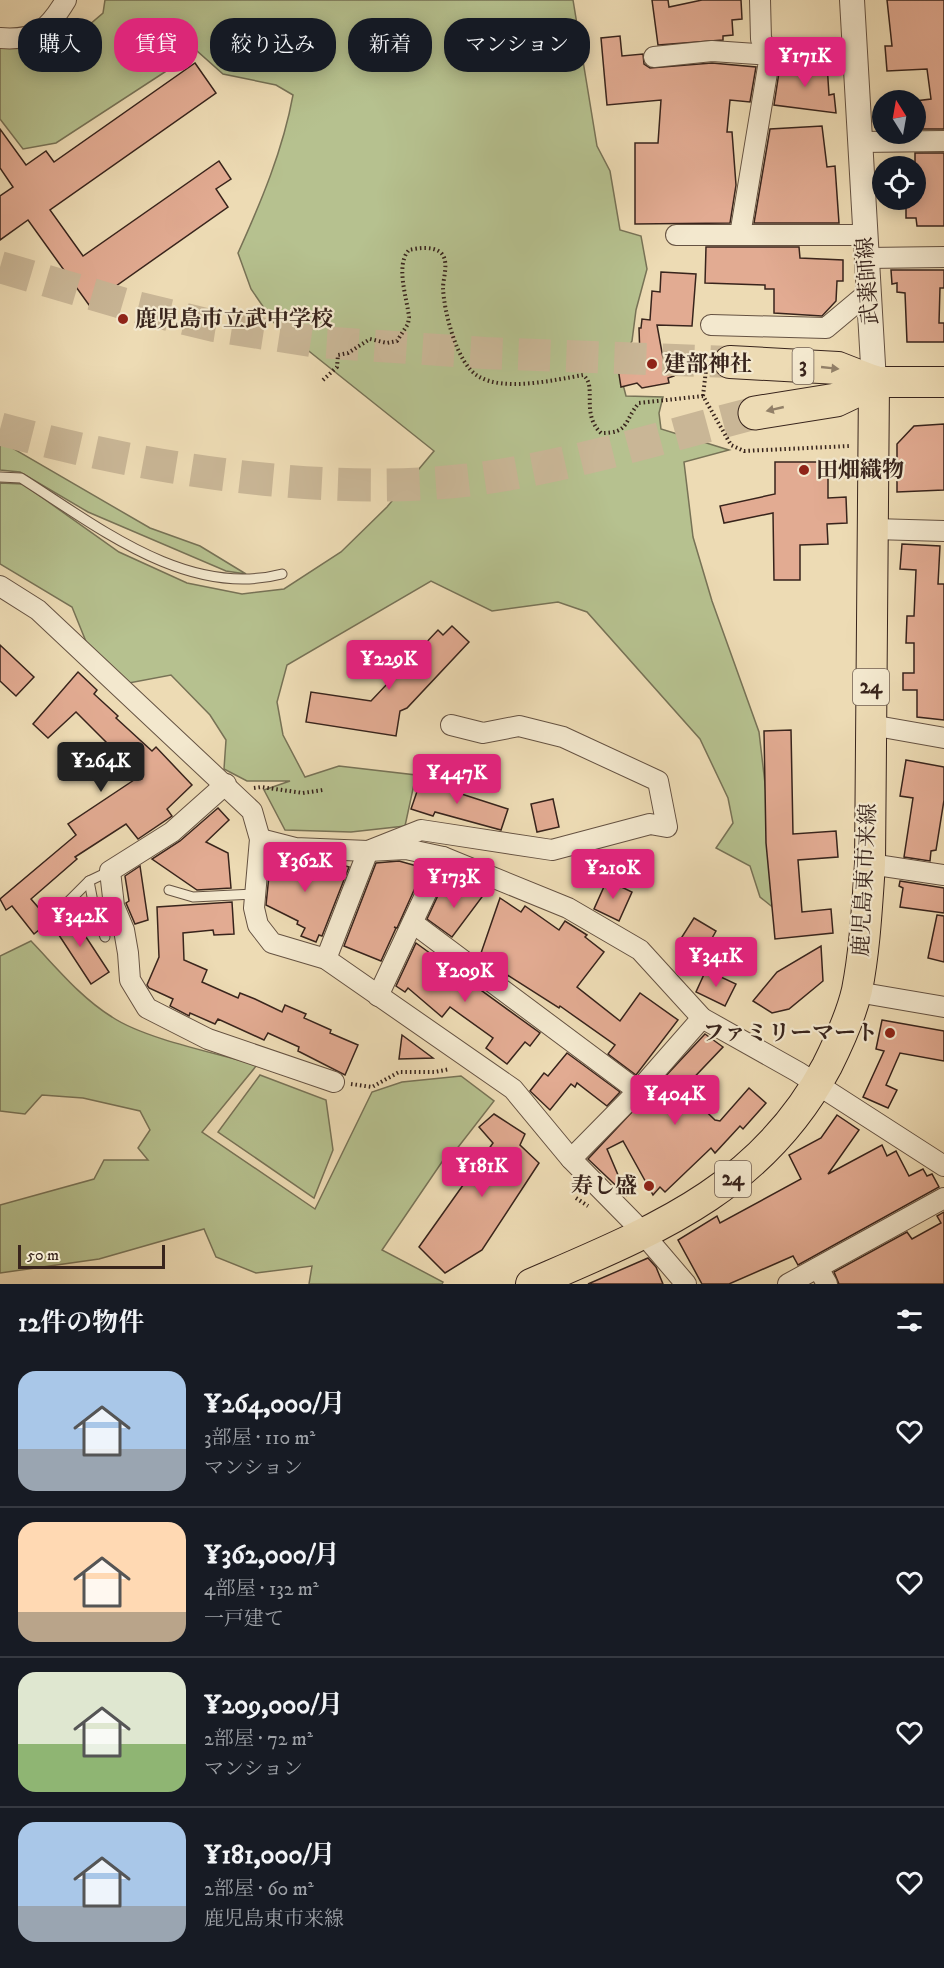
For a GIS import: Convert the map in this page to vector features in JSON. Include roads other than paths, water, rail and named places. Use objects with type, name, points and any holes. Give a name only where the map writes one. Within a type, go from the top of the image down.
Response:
[{"type":"highway","name":"3","points":[[730,362],[838,368],[874,382]]},
{"type":"highway","name":"3","points":[[755,413],[836,400],[874,382]]},
{"type":"main road","points":[[874,382],[944,382]]},
{"type":"main road","name":"鹿児島東市来線","points":[[531,1284],[678,1217],[729,1183],[784,1132],[817,1084],[839,1043],[856,992],[866,921],[870,864],[874,382]]},
{"type":"street","points":[[0,38],[19,40],[44,31],[66,0]]},
{"type":"street","points":[[740,235],[770,55],[761,39],[760,0]]},
{"type":"street","name":"武薬師線","points":[[852,0],[874,382]]},
{"type":"street","points":[[654,57],[712,51],[770,55],[854,50]]},
{"type":"street","points":[[860,142],[944,141]]},
{"type":"street","points":[[676,235],[740,235],[944,257]]},
{"type":"street","points":[[711,325],[826,328],[869,292]]},
{"type":"street","points":[[874,529],[944,531]]},
{"type":"street","points":[[3,591],[38,610],[231,788],[252,811],[260,839],[254,894],[258,925],[272,943],[326,959],[513,1089],[571,1159],[643,1234],[686,1284]]},
{"type":"street","points":[[326,959],[369,851],[421,830],[552,850],[650,824],[667,827],[658,781],[562,737],[519,726],[483,733],[451,725]]},
{"type":"street","points":[[870,725],[944,738]]},
{"type":"street","points":[[231,788],[172,832],[110,871],[114,906],[124,930],[130,980],[147,1008],[208,1039],[334,1082]]},
{"type":"street","points":[[260,839],[295,848],[369,851],[406,849],[443,857],[568,908],[640,950],[702,1018],[817,1084],[944,1166]]},
{"type":"street","points":[[378,996],[443,857]]},
{"type":"street","points":[[870,864],[944,875]]},
{"type":"street","points":[[413,923],[638,1091]]},
{"type":"street","points":[[856,992],[944,1007]]},
{"type":"street","points":[[571,1159],[638,1091],[702,1018]]},
{"type":"street","points":[[788,1284],[823,1276],[944,1198]]},
{"type":"lane","points":[[0,477],[21,478],[126,544],[182,568],[218,578],[259,580],[282,574]]},
{"type":"lane","points":[[57,913],[89,881],[110,871]]},
{"type":"lane","points":[[89,881],[94,907],[105,937]]},
{"type":"lane","points":[[169,890],[193,897],[254,894]]},
{"type":"tunnel","points":[[0,267],[132,306],[214,326],[318,342],[485,353],[730,362]]},
{"type":"tunnel","points":[[0,429],[115,456],[236,476],[359,485],[419,484],[477,479],[547,467],[755,413]]},
{"type":"place","name":"鹿児島市立武中学校","points":[[123,319]]},
{"type":"place","name":"建部神社","points":[[652,364]]},
{"type":"place","name":"田畑織物","points":[[804,470]]},
{"type":"place","name":"ファミリーマート","points":[[890,1033]]},
{"type":"place","name":"寿し盛","points":[[649,1186]]}]
